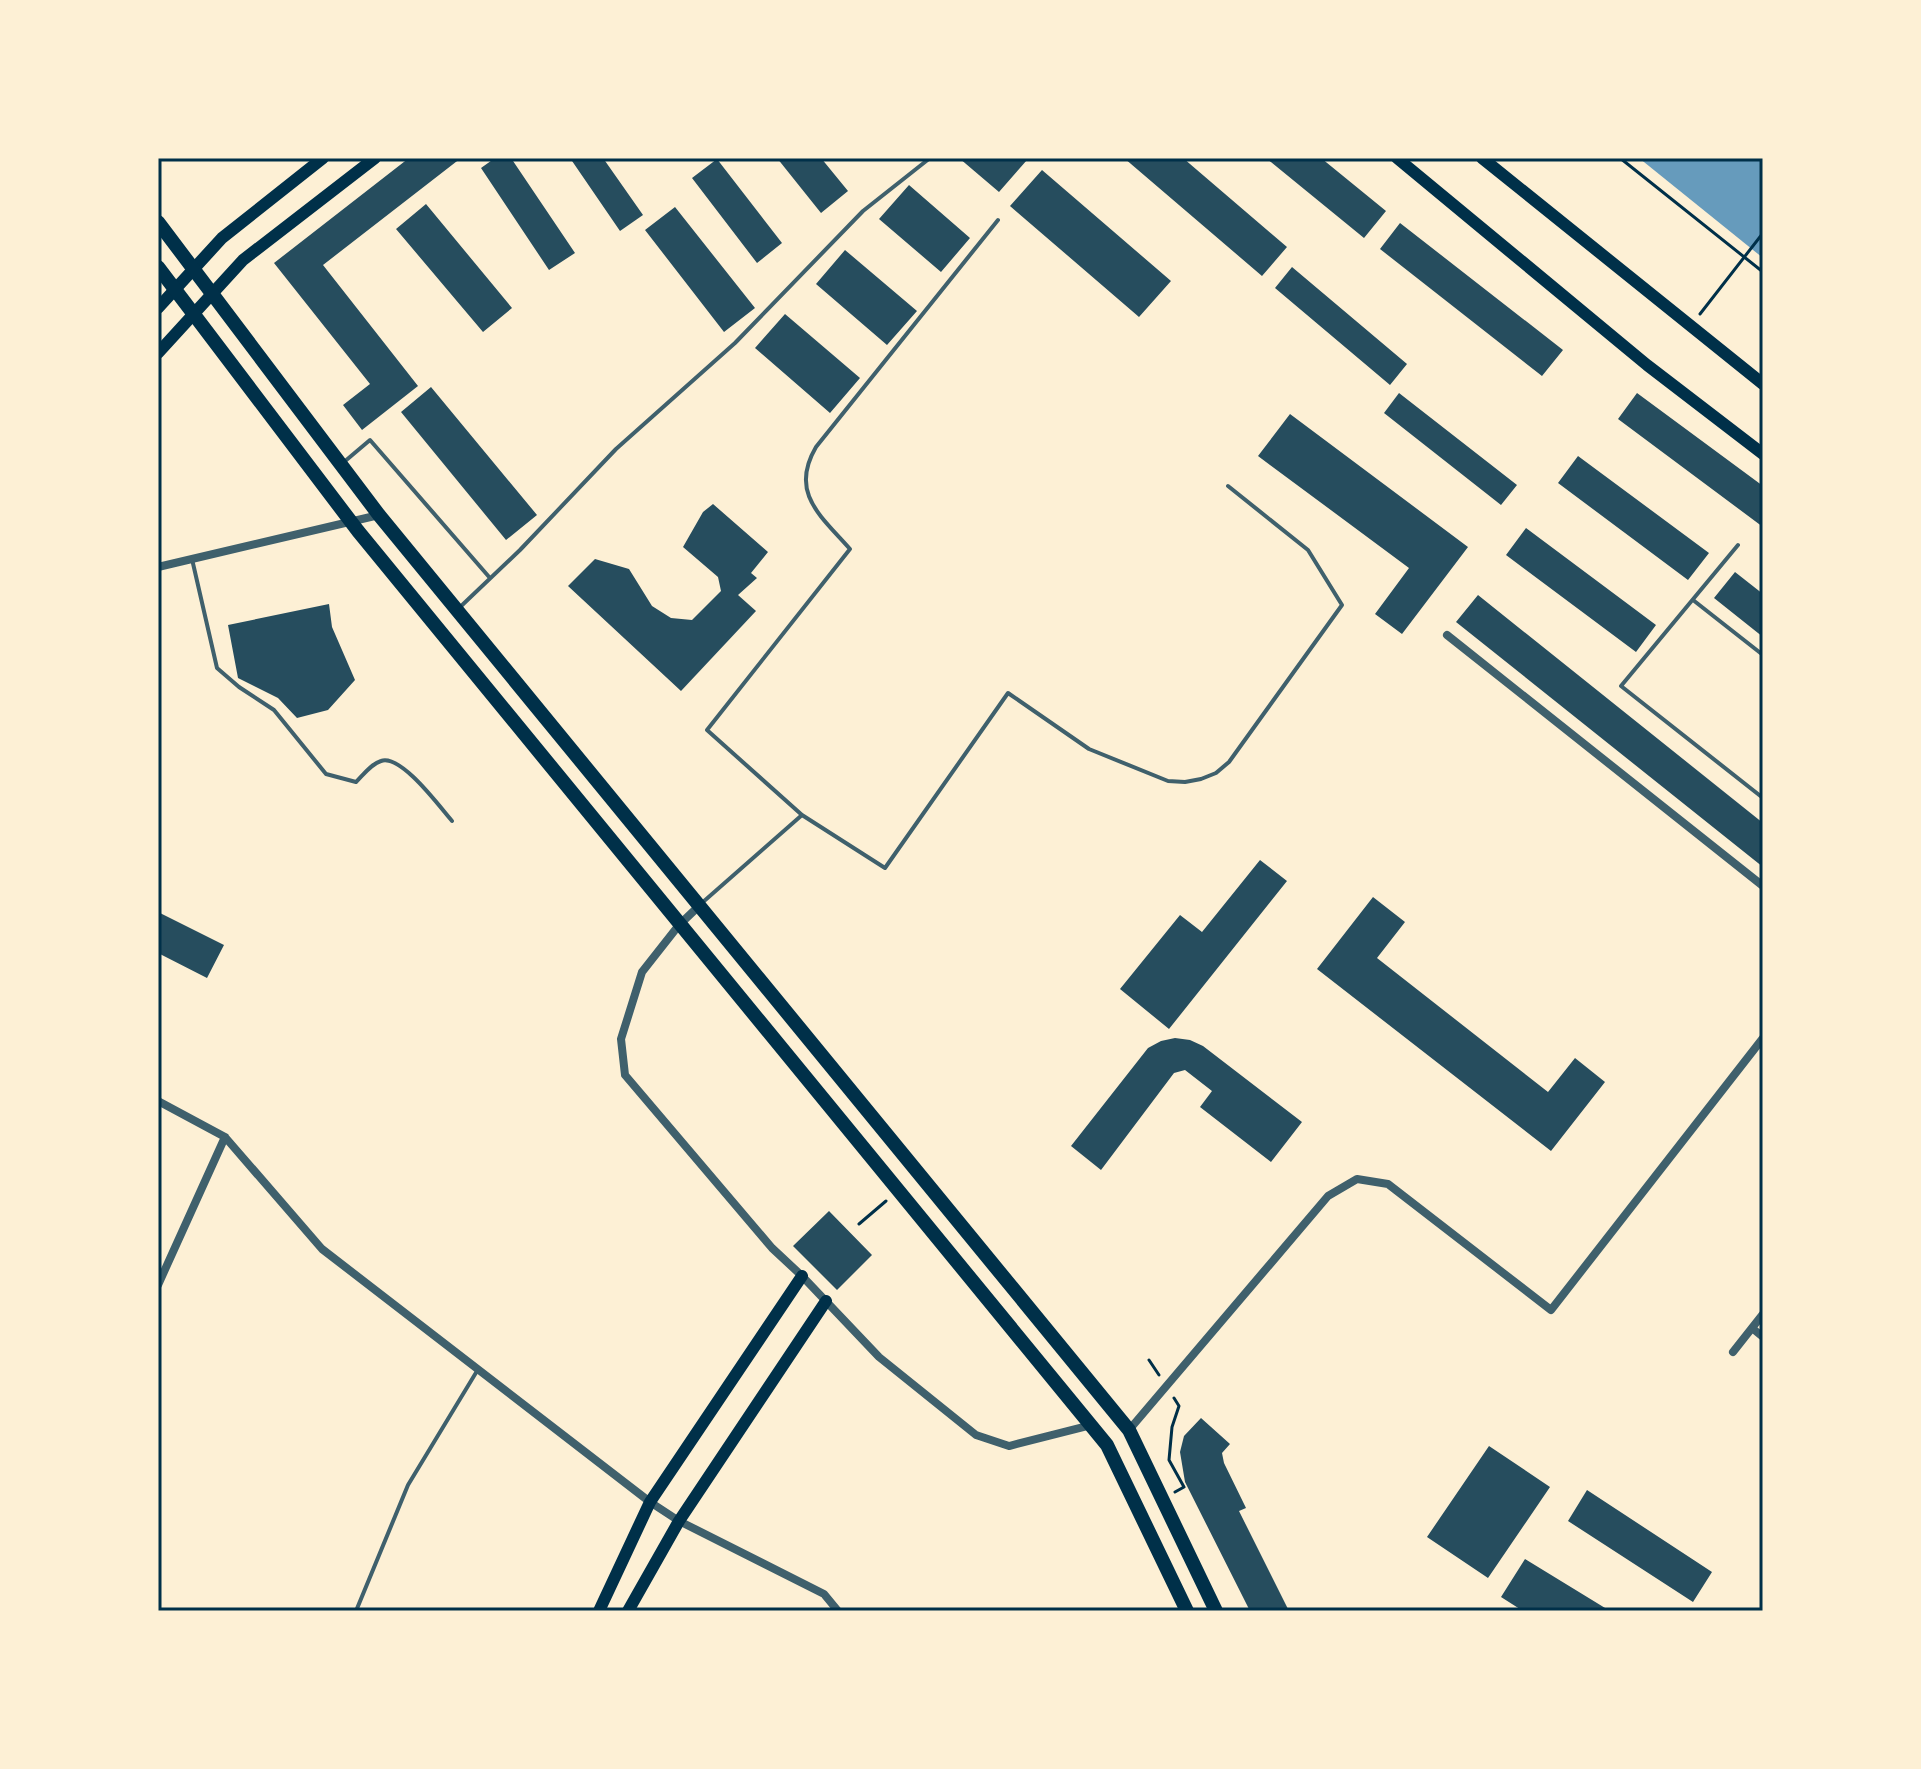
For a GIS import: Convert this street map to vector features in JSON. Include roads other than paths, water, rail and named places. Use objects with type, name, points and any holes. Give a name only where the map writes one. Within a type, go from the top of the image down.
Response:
[{"type":"main road","points":[[158,308],[222,238],[323,158]]},
{"type":"main road","points":[[158,353],[243,260],[375,158]]},
{"type":"main road","points":[[1397,158],[1647,365],[1763,454]]},
{"type":"main road","points":[[1482,158],[1763,384]]},
{"type":"main road","points":[[158,222],[379,515],[1129,1430],[1216,1611]]},
{"type":"main road","points":[[158,267],[351,522],[1107,1445],[1187,1611]]},
{"type":"main road","points":[[599,1611],[650,1502],[802,1276]]},
{"type":"main road","points":[[628,1611],[679,1521],[826,1301]]},
{"type":"street","points":[[158,567],[379,515]]},
{"type":"street","points":[[1447,635],[1763,886]]},
{"type":"street","points":[[699,906],[679,925],[642,972],[621,1039],[625,1075],[772,1248],[879,1357],[976,1435],[1009,1446],[1091,1425]]},
{"type":"street","points":[[1129,1430],[1328,1196],[1357,1179],[1388,1184],[1551,1310],[1763,1038]]},
{"type":"street","points":[[158,1101],[225,1137],[322,1249],[650,1502],[679,1521],[824,1594],[838,1611]]},
{"type":"street","points":[[158,1285],[225,1137]]},
{"type":"street","points":[[1733,1352],[1763,1314]]},
{"type":"street","points":[[1752,1328],[1763,1337]]},
{"type":"lane","points":[[457,610],[616,449],[735,343],[863,211],[930,158]]},
{"type":"lane","points":[[998,220],[812,455],[805,478],[807,495],[815,510],[850,549],[707,730],[802,815],[885,868],[1008,693],[1089,749],[1168,781],[1185,782],[1216,773],[1229,762],[1342,605],[1308,550],[1228,486]]},
{"type":"lane","points":[[341,465],[370,440],[490,578]]},
{"type":"lane","points":[[1738,545],[1621,686],[1763,798]]},
{"type":"lane","points":[[192,559],[217,668],[274,710],[326,774],[356,782],[377,762],[386,760],[402,765],[452,821]]},
{"type":"lane","points":[[1693,599],[1763,655]]},
{"type":"lane","points":[[699,906],[802,815]]},
{"type":"lane","points":[[356,1611],[408,1485],[478,1369]]},
{"type":"water","points":[[1639,158],[1763,158],[1763,258]]}]
